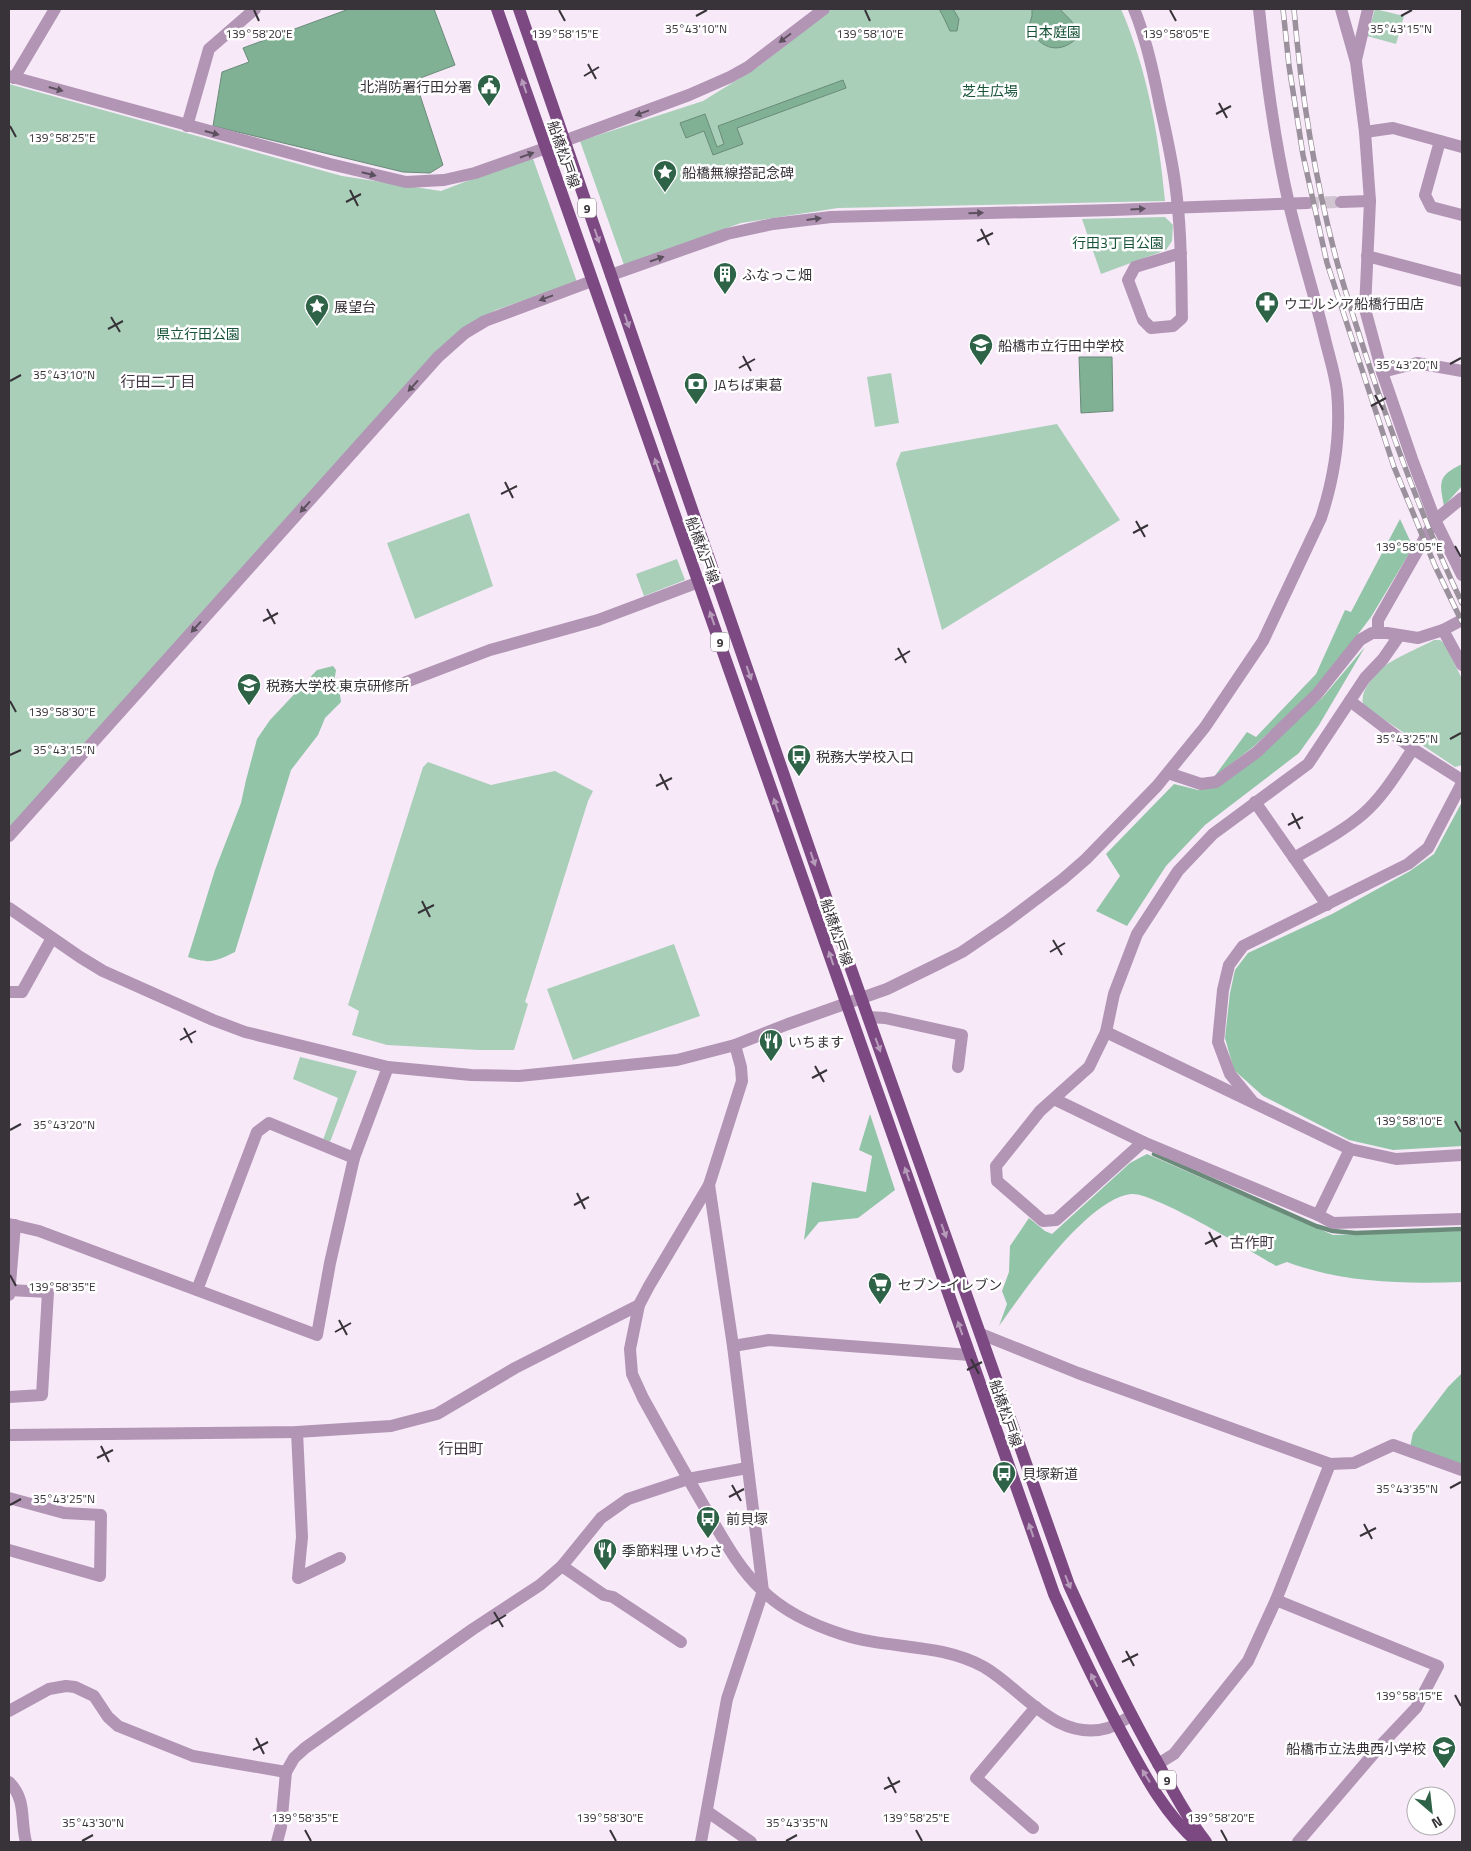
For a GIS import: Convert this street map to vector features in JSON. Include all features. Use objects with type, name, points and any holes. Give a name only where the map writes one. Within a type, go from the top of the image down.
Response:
[{"type":"main road","name":"船橋松戸線","points":[[497,9],[1054,1594],[1093,1680],[1141,1767],[1171,1815],[1196,1842]]},
{"type":"main road","name":"船橋松戸線","points":[[519,9],[861,999],[1069,1585],[1108,1672],[1131,1716],[1182,1807],[1206,1842]]},
{"type":"street","points":[[55,9],[11,77],[187,126],[406,182],[444,180],[475,173],[546,148]]},
{"type":"street","points":[[187,126],[209,48],[255,9]]},
{"type":"street","points":[[564,141],[682,98],[730,77],[748,67],[824,9]]},
{"type":"street","points":[[1134,9],[1154,78],[1170,156],[1178,206],[1181,253],[1182,318],[1173,326],[1151,328],[1142,320],[1128,280],[1135,267],[1181,253]]},
{"type":"street","points":[[9,908],[103,971],[221,1024],[246,1032],[388,1067],[471,1075],[519,1076],[677,1060],[735,1045],[887,989],[962,952],[1006,922],[1086,859],[1138,807],[1205,727],[1263,641],[1321,518],[1326,502],[1335,459],[1338,408],[1336,389],[1321,320],[1289,203],[1268,88],[1259,9]]},
{"type":"street","points":[[1342,9],[1356,62],[1365,132],[1370,201],[1365,309],[1382,372],[1412,459],[1436,520],[1462,575]]},
{"type":"street","points":[[1356,62],[1368,9]]},
{"type":"street","points":[[1365,132],[1393,128],[1462,148]]},
{"type":"street","points":[[1440,141],[1425,194],[1431,207],[1462,215]]},
{"type":"street","points":[[1341,202],[1370,201]]},
{"type":"street","points":[[611,275],[728,234],[773,224],[825,218],[1307,203]]},
{"type":"street","points":[[1367,256],[1462,281]]},
{"type":"street","points":[[9,836],[438,357],[465,333],[485,321],[592,281]]},
{"type":"street","points":[[1382,372],[1418,363],[1462,371]]},
{"type":"street","points":[[1378,633],[1378,620],[1436,520],[1462,498]]},
{"type":"street","points":[[393,687],[490,650],[598,620],[699,582]]},
{"type":"street","points":[[1168,773],[1201,784],[1216,782],[1257,752],[1317,694],[1360,640],[1372,633],[1418,638],[1443,630],[1462,620]]},
{"type":"street","points":[[1443,630],[1462,665]]},
{"type":"street","points":[[1143,1142],[1056,1220],[1043,1221],[997,1181],[996,1166],[1040,1111],[1090,1067],[1106,1032],[1114,994],[1137,934],[1178,871],[1213,834],[1308,764],[1365,678],[1383,659],[1399,636]]},
{"type":"street","points":[[1253,1102],[1230,1074],[1218,1042],[1223,990],[1230,965],[1243,946],[1408,864],[1428,848],[1462,781],[1413,749],[1350,701]]},
{"type":"street","points":[[1294,858],[1341,831],[1365,813],[1413,749]]},
{"type":"street","points":[[1255,802],[1327,905]]},
{"type":"street","points":[[9,992],[22,992],[52,938]]},
{"type":"street","points":[[868,1017],[885,1018],[962,1035],[958,1067]]},
{"type":"street","points":[[1106,1032],[1350,1149],[1396,1159],[1462,1155]]},
{"type":"street","points":[[735,1045],[741,1067],[742,1081],[709,1184],[639,1305],[630,1349],[632,1374],[643,1398],[688,1479],[749,1577],[763,1592],[806,1620],[842,1634],[885,1644],[932,1648],[965,1659],[983,1667],[1036,1707],[1072,1729],[1107,1728],[1131,1716]]},
{"type":"street","points":[[9,1295],[12,1225],[39,1231],[317,1335],[330,1263],[354,1158],[388,1067]]},
{"type":"street","points":[[1054,1099],[1143,1142],[1318,1214],[1333,1223],[1462,1219]]},
{"type":"street","points":[[197,1290],[257,1132],[269,1123],[354,1158]]},
{"type":"street","points":[[1318,1214],[1350,1149]]},
{"type":"street","points":[[701,1842],[708,1812],[726,1699],[763,1592],[733,1346],[709,1184]]},
{"type":"street","points":[[9,1290],[48,1292],[42,1395],[9,1397]]},
{"type":"street","points":[[9,1435],[298,1432],[391,1426],[436,1414],[515,1368],[639,1305]]},
{"type":"street","points":[[981,1334],[1078,1373],[1330,1464],[1354,1463],[1393,1445],[1462,1470]]},
{"type":"street","points":[[733,1346],[769,1340],[970,1355]]},
{"type":"street","points":[[298,1432],[302,1536],[298,1578],[340,1558]]},
{"type":"street","points":[[1158,1764],[1174,1754],[1248,1661],[1276,1600],[1330,1464]]},
{"type":"street","points":[[277,1842],[281,1827],[286,1772],[294,1758],[305,1748],[473,1629],[540,1585],[562,1566],[601,1518],[628,1499],[688,1479],[747,1468]]},
{"type":"street","points":[[9,1498],[64,1513],[101,1515],[100,1576],[9,1550]]},
{"type":"street","points":[[562,1566],[604,1595],[613,1597],[681,1642]]},
{"type":"street","points":[[1276,1600],[1438,1666],[1416,1708],[1381,1744],[1298,1842]]},
{"type":"street","points":[[9,1711],[49,1689],[66,1686],[75,1687],[94,1696],[108,1717],[118,1726],[193,1756],[286,1772]]},
{"type":"street","points":[[1033,1828],[976,1778],[1036,1707]]},
{"type":"street","points":[[9,1782],[21,1799],[26,1842]]},
{"type":"street","points":[[708,1812],[751,1842]]},
{"type":"green space","name":"芝生広場","points":[[832,9],[1121,9],[1145,79],[1159,152],[1165,201],[838,208],[741,223],[624,265],[580,141],[703,101],[758,67]]},
{"type":"green space","points":[[1375,9],[1404,16],[1396,44],[1367,36]]},
{"type":"green space","name":"県立行田公園","points":[[9,84],[342,176],[441,191],[532,156],[577,282],[496,310],[462,329],[9,828]]},
{"type":"green space","name":"行田3丁目公園","points":[[1165,217],[1173,225],[1172,241],[1166,250],[1101,274],[1082,219]]},
{"type":"green space","points":[[891,373],[899,423],[875,427],[867,377]]},
{"type":"green space","points":[[1057,424],[1120,520],[942,630],[896,464],[901,452]]},
{"type":"green space","points":[[469,513],[493,586],[415,619],[387,543]]},
{"type":"green space","points":[[677,559],[685,580],[644,596],[636,574]]},
{"type":"green space","points":[[1434,640],[1440,640],[1445,644],[1462,679],[1462,765],[1455,767],[1364,706],[1363,701],[1364,691],[1367,686],[1385,665]]},
{"type":"green space","points":[[428,762],[491,785],[555,771],[593,791],[588,801],[525,1002],[528,1004],[514,1050],[387,1045],[352,1035],[359,1011],[348,1005],[423,767]]},
{"type":"green space","points":[[674,944],[700,1016],[573,1060],[547,989]]},
{"type":"green space","points":[[300,1057],[357,1071],[330,1142],[323,1140],[338,1098],[293,1079]]},
{"type":"shaded area","points":[[349,9],[434,9],[455,65],[415,80],[443,165],[430,173],[403,172],[213,126],[222,72],[249,62],[243,48]]},
{"type":"shaded area","points":[[939,9],[953,9],[959,19],[957,31],[950,31]]},
{"type":"shaded area","name":"日本庭園","points":[[1032,9],[1060,9],[1076,29],[1076,39],[1062,47],[1055,48],[1043,44],[1037,39],[1029,26]]},
{"type":"shaded area","points":[[843,80],[846,88],[737,128],[743,144],[713,155],[704,131],[686,138],[680,123],[705,114],[717,147],[724,144],[718,126]]},
{"type":"shaded area","points":[[1079,357],[1112,357],[1113,411],[1081,413]]},
{"type":"shaded area","points":[[1462,464],[1462,486],[1444,506],[1441,491],[1442,480],[1448,472]]},
{"type":"shaded area","points":[[1400,519],[1413,547],[1371,617],[1315,691],[1253,747],[1214,777],[1247,732],[1256,737],[1316,674],[1345,610],[1351,612]]},
{"type":"shaded area","points":[[1365,647],[1319,725],[1299,753],[1205,825],[1166,866],[1127,926],[1096,911],[1120,876],[1106,854],[1174,784],[1198,790],[1217,786],[1322,698]]},
{"type":"shaded area","points":[[333,666],[336,670],[334,682],[339,687],[341,702],[325,718],[318,735],[291,770],[235,952],[212,961],[201,961],[188,957],[215,870],[241,803],[257,739],[270,720],[317,670]]},
{"type":"shaded area","points":[[1462,802],[1462,1146],[1393,1150],[1349,1140],[1263,1096],[1234,1070],[1225,1038],[1230,993],[1235,970],[1248,953],[1332,914],[1410,871],[1434,854]]},
{"type":"shaded area","points":[[870,1114],[895,1190],[858,1218],[819,1222],[804,1240],[812,1182],[866,1192],[872,1156],[859,1150]]},
{"type":"shaded area","points":[[1147,1154],[1333,1235],[1462,1231],[1462,1282],[1417,1283],[1373,1281],[1330,1274],[1287,1262],[1276,1266],[1226,1236],[1180,1212],[1159,1202],[1131,1194],[1114,1200],[1095,1212],[1076,1229],[1040,1270],[999,1326],[1007,1304],[1002,1291],[1009,1272],[1010,1246],[1029,1218],[1045,1231],[1052,1234],[1130,1163]]},
{"type":"shaded area","points":[[1462,1373],[1462,1466],[1410,1447],[1413,1433],[1448,1387]]},
{"type":"waterway","points":[[1154,1154],[1316,1226],[1333,1231],[1356,1233],[1462,1229]]},
{"type":"tunnel","points":[[1307,203],[1341,202]]},
{"type":"railway","points":[[1283,9],[1289,66],[1303,155],[1327,263],[1394,467],[1435,566],[1462,622]]},
{"type":"railway","points":[[1294,9],[1310,136],[1329,231],[1346,294],[1377,389],[1416,498],[1462,603]]},
{"type":"place","name":"北消防署行田分署","points":[[489,107]]},
{"type":"place","name":"船橋無線搭記念碑","points":[[665,193]]},
{"type":"place","name":"ふなっこ畑","points":[[725,295]]},
{"type":"place","name":"ウエルシア船橋行田店","points":[[1267,324]]},
{"type":"place","name":"展望台","points":[[317,327]]},
{"type":"place","name":"船橋市立行田中学校","points":[[981,366]]},
{"type":"place","name":"JAちば東葛","points":[[696,405]]},
{"type":"place","name":"税務大学校 東京研修所","points":[[249,706]]},
{"type":"place","name":"税務大学校入口","points":[[799,777]]},
{"type":"place","name":"いちます","points":[[771,1062]]},
{"type":"place","name":"セブン-イレブン","points":[[880,1305]]},
{"type":"place","name":"貝塚新道","points":[[1004,1494]]},
{"type":"place","name":"前貝塚","points":[[708,1539]]},
{"type":"place","name":"季節料理 いわさ","points":[[605,1571]]},
{"type":"place","name":"船橋市立法典西小学校","points":[[1444,1769]]},
{"type":"district","name":"行田二丁目","points":[[158,381]]},
{"type":"district","name":"古作町","points":[[1252,1242]]},
{"type":"district","name":"行田町","points":[[461,1448]]}]
